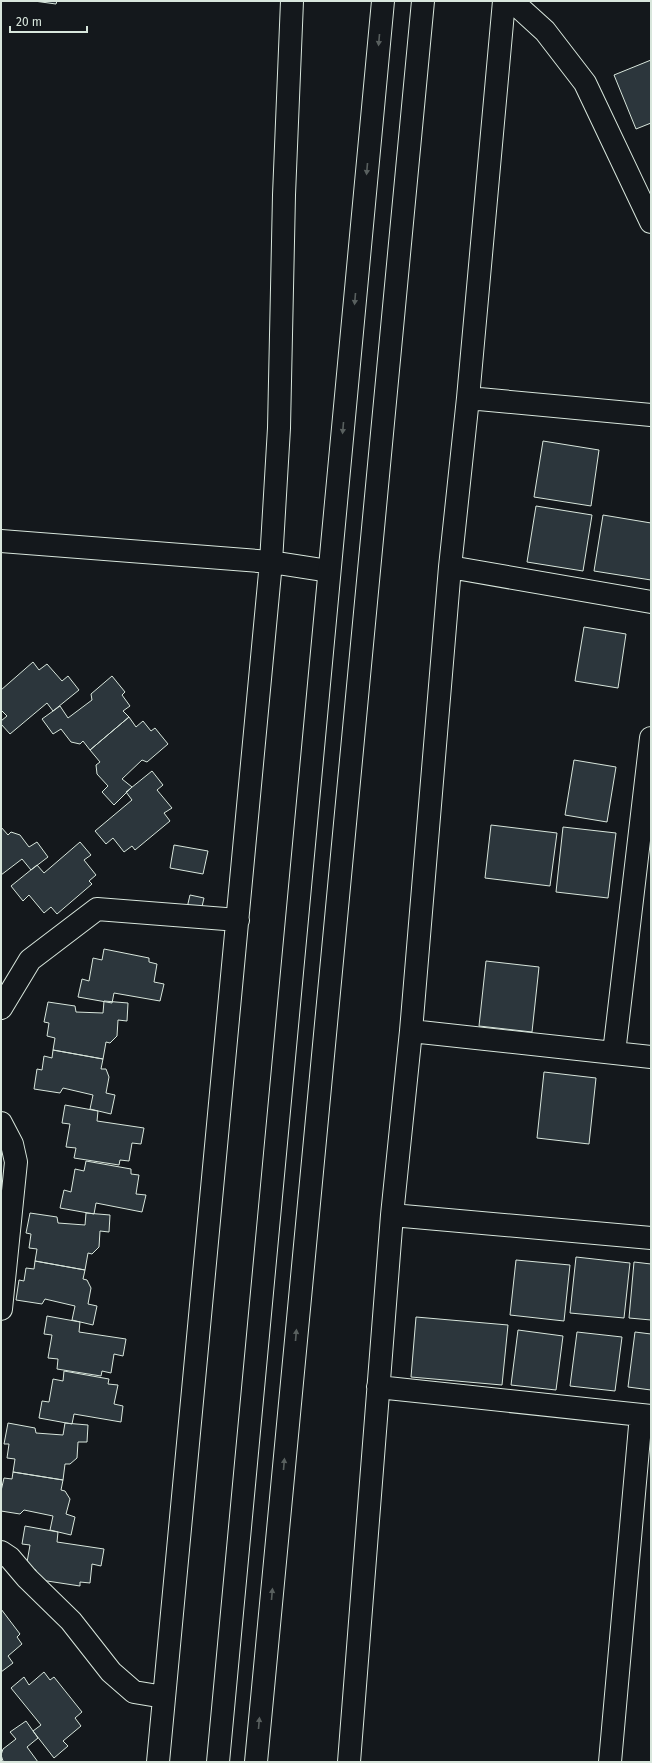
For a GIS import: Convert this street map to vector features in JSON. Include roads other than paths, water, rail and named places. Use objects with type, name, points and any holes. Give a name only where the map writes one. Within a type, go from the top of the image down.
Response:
[{"type":"main road","points":[[158,1762],[272,562],[279,428],[284,195],[292,1]]},
{"type":"main road","points":[[218,1762],[382,1]]},
{"type":"main road","points":[[256,1762],[422,1]]},
{"type":"main road","points":[[349,1762],[392,1215],[411,1031],[450,567],[468,398],[504,1]]},
{"type":"main road","points":[[512,1],[545,30],[586,83],[651,222]]},
{"type":"main road","points":[[468,398],[651,414]]},
{"type":"main road","points":[[1,541],[272,562],[329,571]]},
{"type":"main road","points":[[450,567],[651,602]]},
{"type":"main road","points":[[614,1053],[651,738]]},
{"type":"main road","points":[[1,1008],[30,960],[97,909],[238,920]]},
{"type":"main road","points":[[411,1031],[651,1057]]},
{"type":"main road","points":[[1,1123],[12,1144],[16,1162],[1,1309]]},
{"type":"main road","points":[[392,1215],[651,1238]]},
{"type":"main road","points":[[378,1386],[646,1415],[610,1762]]},
{"type":"main road","points":[[1,1552],[10,1558],[27,1578],[71,1621],[111,1672],[134,1692],[164,1696]]}]
